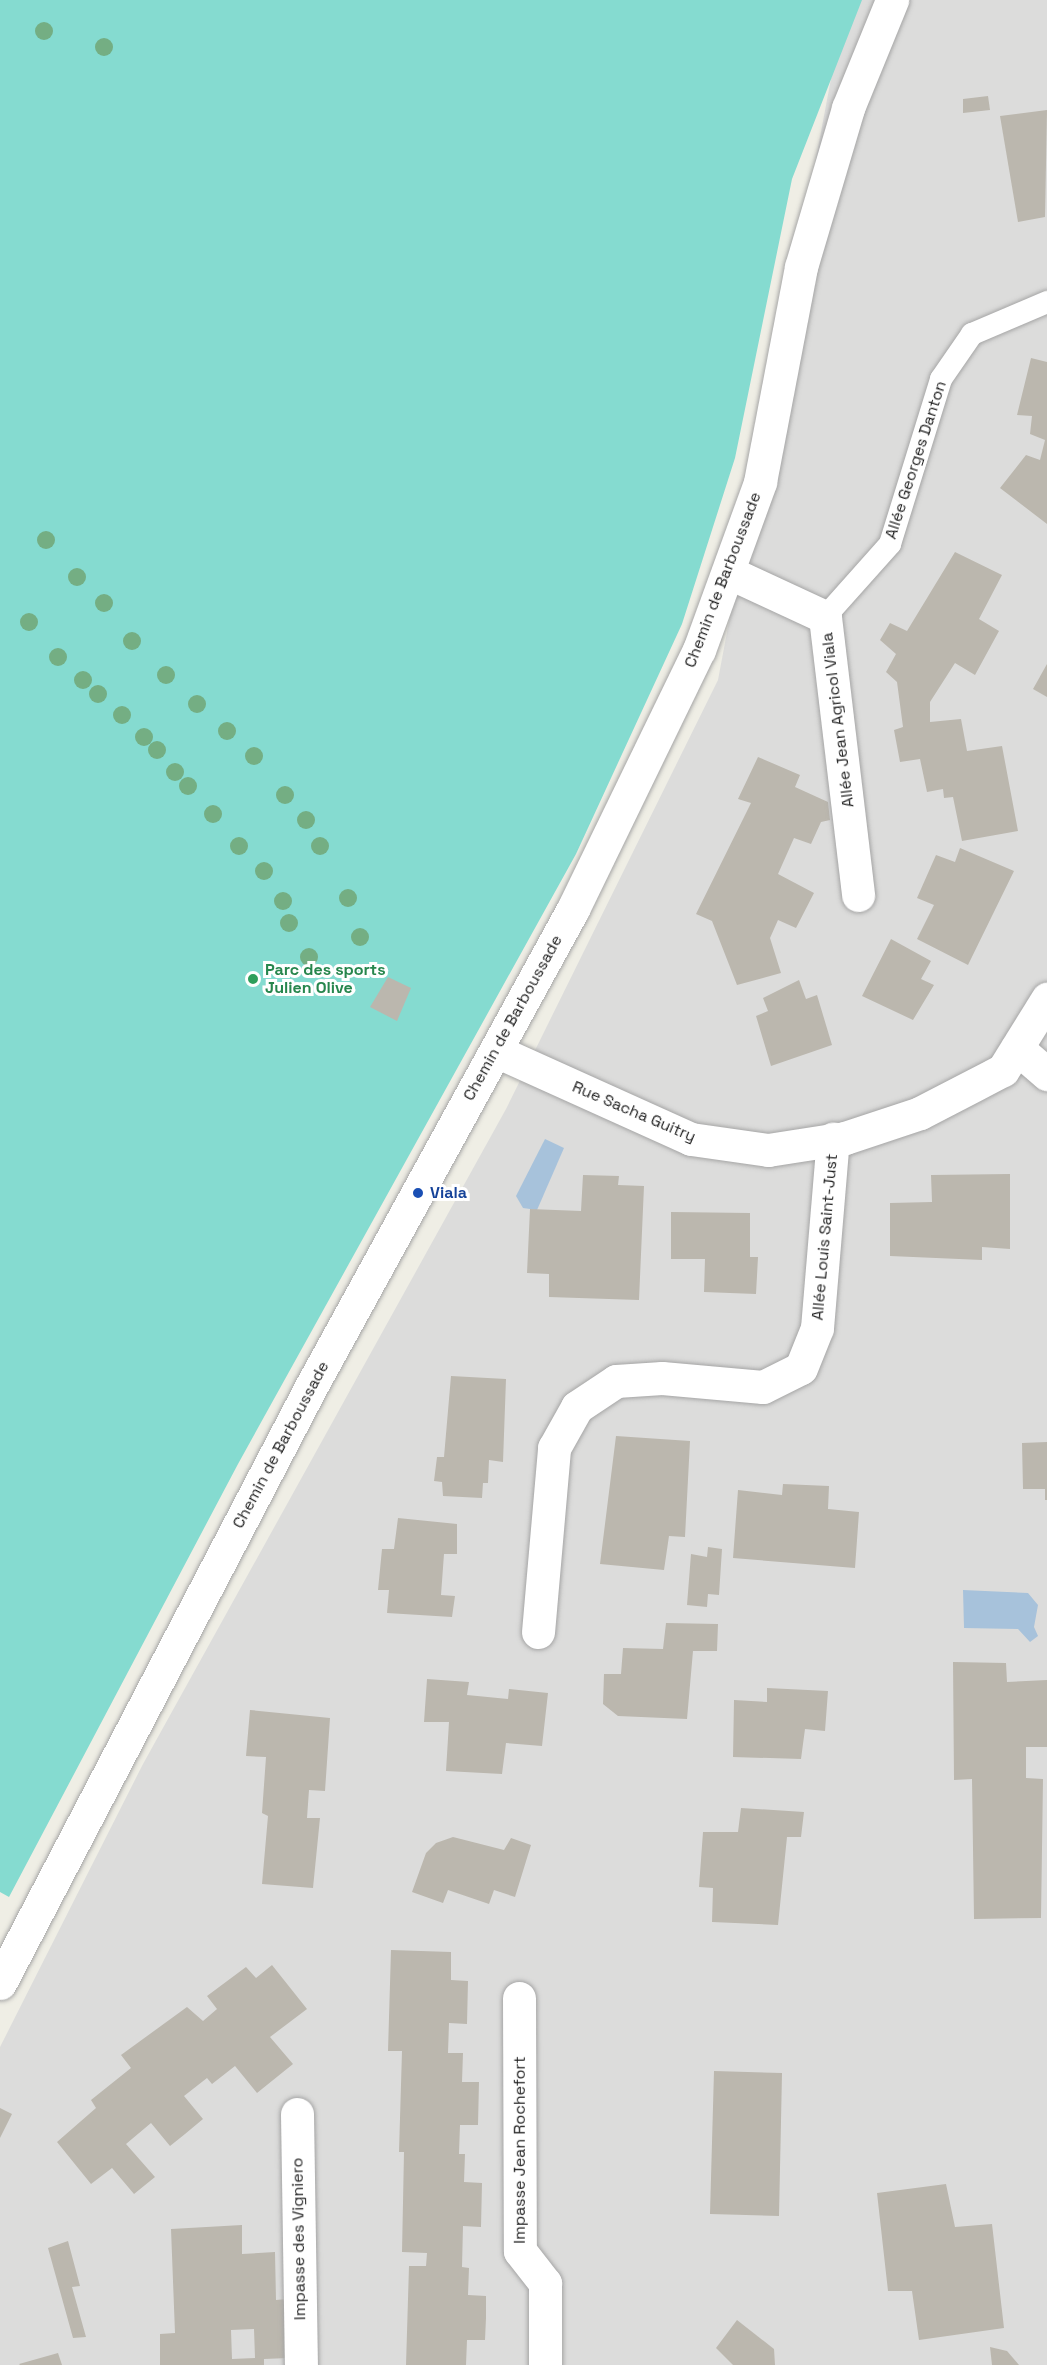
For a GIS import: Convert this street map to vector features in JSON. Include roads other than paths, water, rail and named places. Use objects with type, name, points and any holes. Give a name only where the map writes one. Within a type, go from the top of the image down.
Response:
[{"type":"street","name":"Chemin de Barboussade","points":[[0,1983],[312,1385],[573,909],[699,650],[760,482],[801,267],[848,108],[892,0]]},
{"type":"street","name":"Allée Jean Agricol Viala","points":[[728,572],[825,617],[858,895]]},
{"type":"street","name":"Rue Sacha Guitry","points":[[496,1051],[691,1139],[768,1150],[833,1139],[920,1113],[1003,1070],[1047,999]]},
{"type":"street","points":[[1017,1048],[1047,1074]]},
{"type":"street","name":"Allée Louis Saint-Just","points":[[538,1632],[554,1448],[577,1407],[616,1381],[662,1378],[763,1387],[801,1368],[817,1328],[833,1139]]},
{"type":"street","name":"Impasse Jean Rochefort","points":[[519,1998],[520,2251],[545,2283],[545,2365]]},
{"type":"street","name":"Impasse des Vigniero","points":[[297,2114],[301,2365]]},
{"type":"lane","name":"Allée Georges Danton","points":[[825,617],[890,544],[941,379],[972,334],[1047,302]]},
{"type":"place","name":"Parc des sports Julien Olive","points":[[253,979]]},
{"type":"place","name":"Viala","points":[[418,1193]]}]
